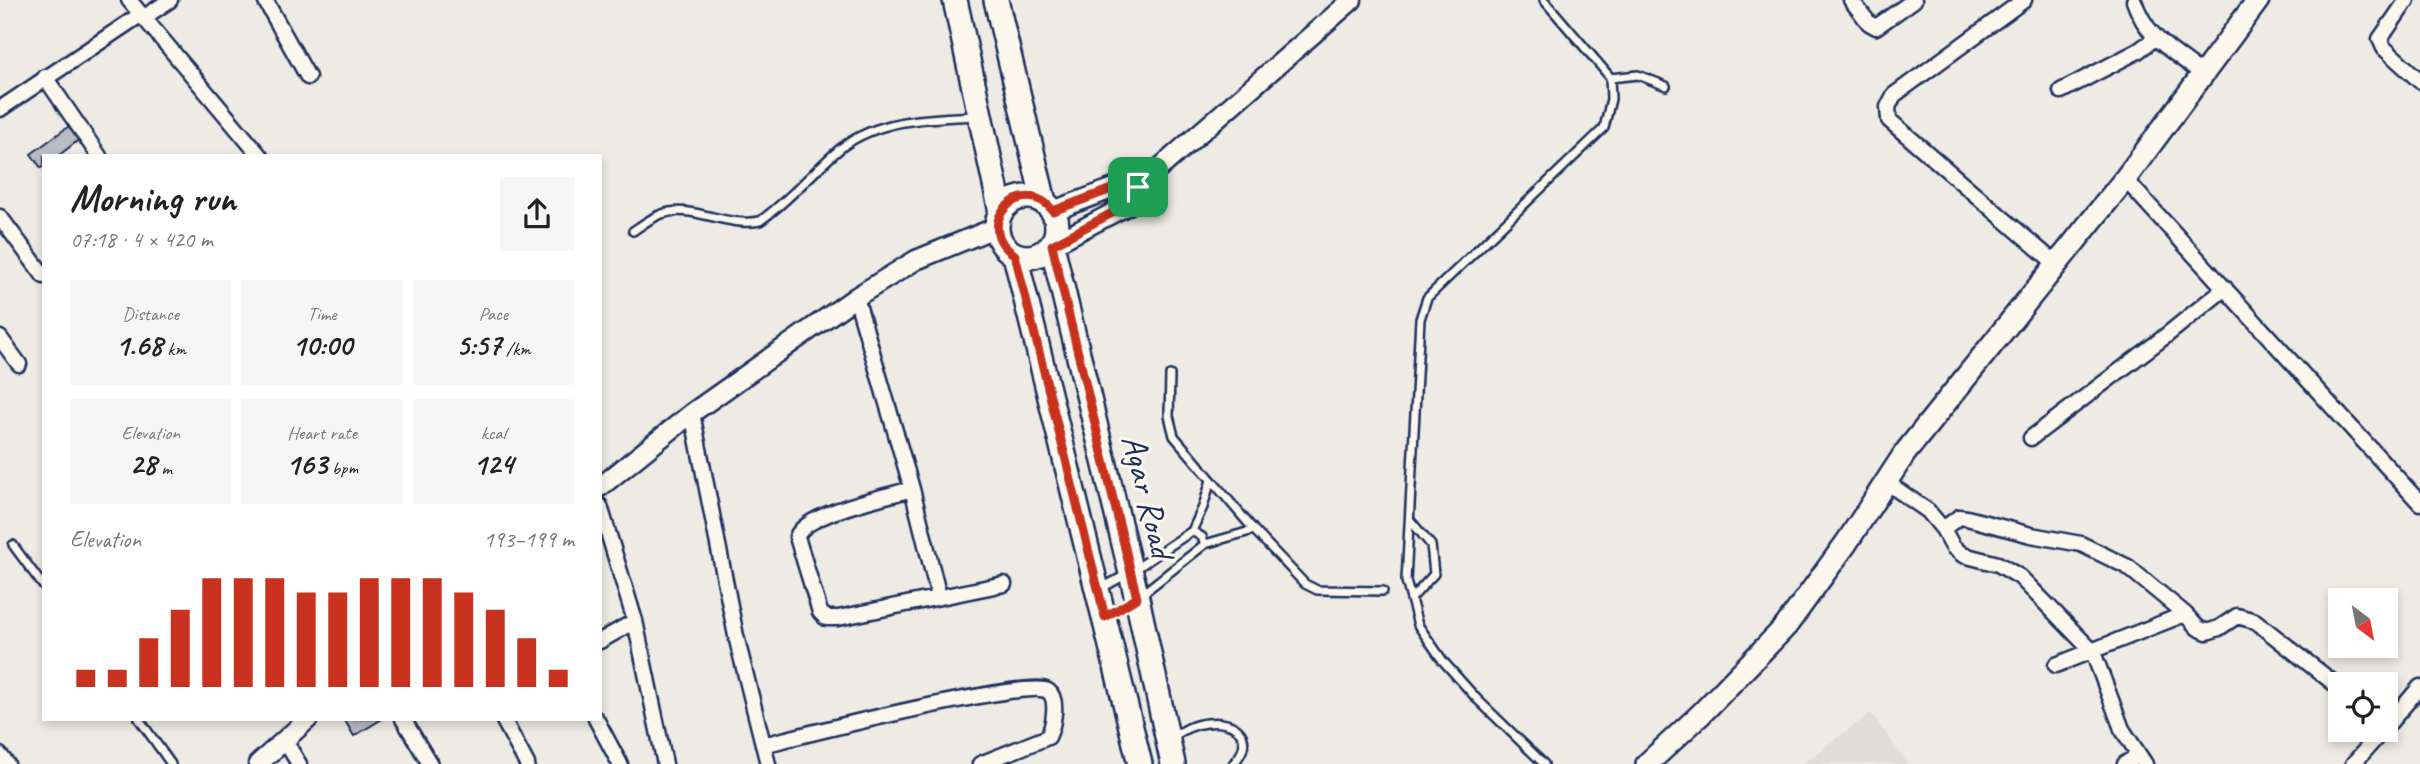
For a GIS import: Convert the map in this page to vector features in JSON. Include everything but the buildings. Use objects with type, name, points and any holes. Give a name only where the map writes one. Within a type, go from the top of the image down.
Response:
[{"type":"main road","points":[[955,0],[981,116],[999,219],[1000,241],[1015,255],[1140,764]]},
{"type":"main road","name":"Agar Road","points":[[996,0],[1048,207],[1058,227],[1052,245],[1131,572],[1173,764]]},
{"type":"main road","points":[[1647,764],[1701,714],[1786,626],[1847,542],[1905,453],[2125,179],[2258,0]]},
{"type":"main road","points":[[999,219],[1016,199],[1025,197],[1048,207]]},
{"type":"main road","points":[[1015,255],[1035,257],[1052,245]]},
{"type":"street","points":[[129,0],[258,154]]},
{"type":"street","points":[[0,109],[45,77],[170,0]]},
{"type":"street","points":[[265,0],[309,77]]},
{"type":"street","points":[[1052,245],[1129,204],[1138,187],[1352,0]]},
{"type":"street","points":[[1850,0],[1869,23],[1876,27],[1914,0]]},
{"type":"street","points":[[2024,0],[1894,95],[1888,107],[1889,120],[2056,264]]},
{"type":"street","points":[[2407,0],[2379,39],[2384,48],[2420,81]]},
{"type":"street","points":[[2134,1],[2139,17],[2154,39],[2203,74]]},
{"type":"street","points":[[2061,91],[2138,51],[2154,39]]},
{"type":"street","points":[[45,77],[98,154]]},
{"type":"street","points":[[2125,179],[2420,503]]},
{"type":"street","points":[[1048,207],[1122,185],[1138,187]]},
{"type":"street","points":[[0,217],[42,273]]},
{"type":"street","points":[[602,485],[692,413],[856,297],[916,260],[999,219]]},
{"type":"street","points":[[2031,438],[2225,288]]},
{"type":"street","points":[[856,297],[912,489],[939,597]]},
{"type":"street","points":[[0,338],[19,364]]},
{"type":"street","points":[[692,413],[736,636],[768,764]]},
{"type":"street","points":[[1886,482],[1928,511],[1963,555],[1998,564],[2020,577],[2093,652],[2122,729],[2142,760],[2125,764]]},
{"type":"street","points":[[912,489],[817,518],[806,524],[797,537],[816,603],[826,618],[1004,584]]},
{"type":"street","points":[[602,513],[635,621],[665,764]]},
{"type":"street","points":[[1943,529],[1959,517],[1967,517],[2031,535],[2081,544],[2128,567],[2198,628],[2207,632],[2220,628],[2237,616],[2255,621],[2328,679]]},
{"type":"street","points":[[2056,665],[2185,614]]},
{"type":"street","points":[[602,640],[635,621]]},
{"type":"street","points":[[763,745],[870,719],[993,694],[1031,687],[1047,689],[1051,694],[1054,717],[1048,737],[980,764]]},
{"type":"street","points":[[2398,713],[2420,687]]},
{"type":"street","points":[[258,764],[306,721]]},
{"type":"street","points":[[404,721],[430,764]]},
{"type":"street","points":[[504,721],[527,764]]},
{"type":"street","points":[[597,721],[620,764]]},
{"type":"street","points":[[284,739],[299,764]]},
{"type":"street","points":[[2356,763],[2373,742]]},
{"type":"street","points":[[0,755],[7,764]]},
{"type":"lane","points":[[1544,0],[1610,78],[1611,99],[1604,128],[1427,298],[1420,319],[1406,581],[1418,625],[1443,661],[1477,699],[1544,764]]},
{"type":"lane","points":[[1610,78],[1638,75],[1666,86]]},
{"type":"lane","points":[[633,231],[662,214],[680,211],[744,224],[760,221],[843,147],[873,131],[911,120],[981,116]]},
{"type":"lane","points":[[1170,375],[1169,416],[1174,436],[1254,530],[1310,588],[1383,591]]},
{"type":"lane","points":[[1098,590],[1131,572],[1192,531],[1211,480]]},
{"type":"lane","points":[[1409,520],[1431,545],[1434,574],[1411,599]]},
{"type":"lane","points":[[1105,617],[1137,598],[1205,544],[1254,530]]},
{"type":"lane","points":[[1192,531],[1202,537],[1205,544]]},
{"type":"lane","points":[[13,545],[42,584]]},
{"type":"lane","points":[[140,721],[171,764]]},
{"type":"lane","points":[[1168,741],[1194,725],[1222,722],[1234,726],[1242,736],[1244,746],[1241,755],[1233,764]]},
{"type":"shaded area","points":[[1871,713],[1908,764],[1802,764]]},
{"type":"route","points":[[1122,185],[1138,187],[1129,204],[1052,245],[1137,598],[1105,617],[1015,255],[1000,241],[997,232],[1001,212],[1016,199],[1035,198],[1053,211],[1122,185]]}]
